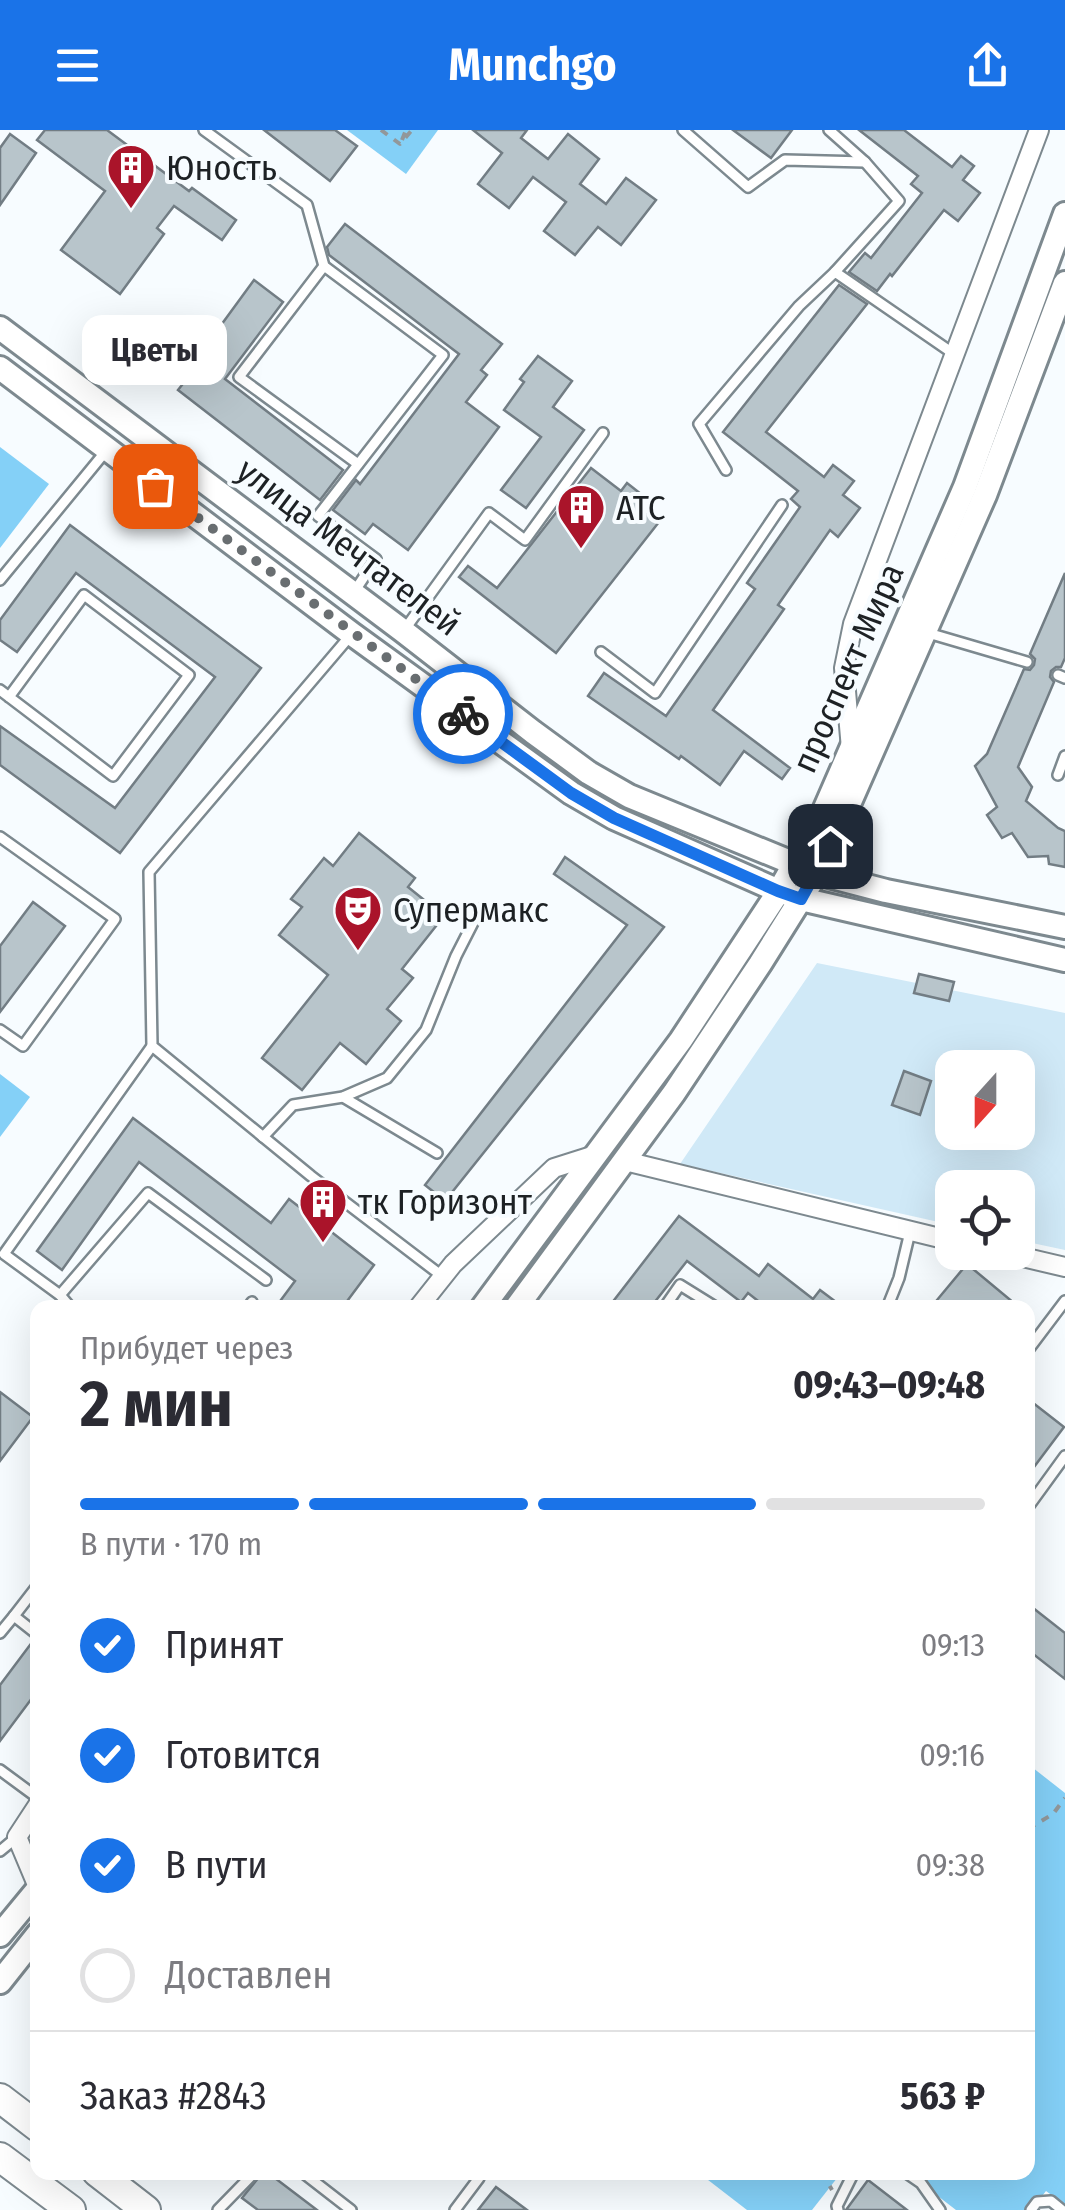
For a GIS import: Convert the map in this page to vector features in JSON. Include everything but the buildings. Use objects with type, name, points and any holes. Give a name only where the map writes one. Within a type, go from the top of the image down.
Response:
[{"type":"main road","points":[[0,2098],[30,2121]]},
{"type":"main road","points":[[0,2157],[30,2179]]},
{"type":"main road","points":[[31,2180],[71,2210]]},
{"type":"main road","points":[[107,2180],[146,2210]]},
{"type":"street","points":[[851,749],[844,668],[853,624],[1039,130]]},
{"type":"street","name":"проспект Мира","points":[[805,870],[822,812],[965,487],[1065,214]]},
{"type":"street","name":"проспект Мира","points":[[522,1300],[674,1093],[805,870],[925,632],[985,495],[1065,283]]},
{"type":"street","name":"улица Мечтателей","points":[[0,328],[588,773],[629,796],[805,870],[1065,927]]},
{"type":"street","name":"улица Мечтателей","points":[[0,368],[352,634],[571,793],[614,818],[790,895],[1065,960]]},
{"type":"street","name":"проспект Мира","points":[[488,1300],[790,895]]},
{"type":"street","points":[[424,1300],[453,1264],[554,1168],[595,1155]]},
{"type":"street","points":[[625,1161],[935,1238]]},
{"type":"street","points":[[1035,1260],[1065,1267]]},
{"type":"street","points":[[30,1816],[17,1838],[30,1869]]},
{"type":"street","points":[[0,1935],[30,1898]]},
{"type":"street","points":[[0,1982],[30,1944]]},
{"type":"lane","points":[[204,130],[307,205],[324,266],[442,355],[318,516],[376,559],[352,594]]},
{"type":"lane","points":[[684,130],[748,186],[785,160],[865,162]]},
{"type":"lane","points":[[726,470],[698,424],[799,306],[899,201],[865,162],[829,130]]},
{"type":"lane","points":[[324,266],[239,377],[358,464]]},
{"type":"lane","points":[[835,272],[954,354]]},
{"type":"lane","points":[[403,631],[489,513],[525,540],[602,433]]},
{"type":"lane","points":[[0,580],[107,450]]},
{"type":"lane","points":[[601,652],[655,692],[782,505]]},
{"type":"lane","points":[[84,595],[189,675],[113,776],[4,693],[84,595]]},
{"type":"lane","points":[[925,632],[1027,662]]},
{"type":"lane","points":[[64,1300],[4,1254],[152,1046],[149,872],[352,634]]},
{"type":"lane","points":[[1058,775],[1065,756]]},
{"type":"lane","points":[[0,837],[115,919],[23,1046],[0,1030]]},
{"type":"lane","points":[[263,1137],[294,1105],[343,1096],[387,1078],[426,1030],[480,909]]},
{"type":"lane","points":[[152,1046],[311,1176],[443,1276]]},
{"type":"lane","points":[[343,1096],[437,1153]]},
{"type":"lane","points":[[60,1295],[148,1194],[266,1280]]},
{"type":"lane","points":[[890,1300],[910,1232]]},
{"type":"lane","points":[[670,1300],[680,1285],[703,1300]]},
{"type":"lane","points":[[1035,1341],[1065,1301]]},
{"type":"lane","points":[[1035,1497],[1065,1456]]},
{"type":"lane","points":[[0,1633],[30,1595]]},
{"type":"lane","points":[[14,1616],[30,1629]]},
{"type":"lane","points":[[0,1770],[30,1795]]},
{"type":"lane","points":[[0,1851],[17,1838]]},
{"type":"lane","points":[[218,2210],[247,2180]]},
{"type":"lane","points":[[312,2180],[351,2210]]},
{"type":"lane","points":[[454,2210],[477,2180]]},
{"type":"lane","points":[[838,2210],[850,2180]]},
{"type":"lane","points":[[917,2180],[940,2210]]},
{"type":"lane","points":[[1031,2210],[1037,2202],[1051,2201],[1062,2210]]},
{"type":"path","points":[[381,130],[400,144],[409,130]]},
{"type":"path","points":[[1035,1825],[1053,1814],[1065,1798]]},
{"type":"shaded area","points":[[347,130],[438,130],[406,174]]},
{"type":"shaded area","points":[[0,447],[49,484],[0,548]]},
{"type":"shaded area","points":[[817,963],[1065,1013],[1065,1250],[1035,1244],[1035,1170],[935,1170],[935,1221],[680,1164]]},
{"type":"shaded area","points":[[0,1074],[30,1097],[0,1137]]},
{"type":"shaded area","points":[[1035,1769],[1065,1793],[1065,2205],[1046,2191],[1031,2210],[956,2210],[917,2180],[1035,2180]]},
{"type":"shaded area","points":[[708,2180],[836,2180],[812,2210],[747,2210]]},
{"type":"way so far","points":[[155,486],[463,714]]},
{"type":"place","name":"Юность","points":[[131,210]]},
{"type":"place","name":"Цветы","points":[[155,486]]},
{"type":"place","name":"АТС","points":[[581,550]]},
{"type":"place","name":"Супермакс","points":[[358,952]]},
{"type":"place","name":"тк Горизонт","points":[[323,1244]]},
{"type":"route","points":[[463,714],[571,793],[614,818],[778,891],[801,899],[830,846]]}]
